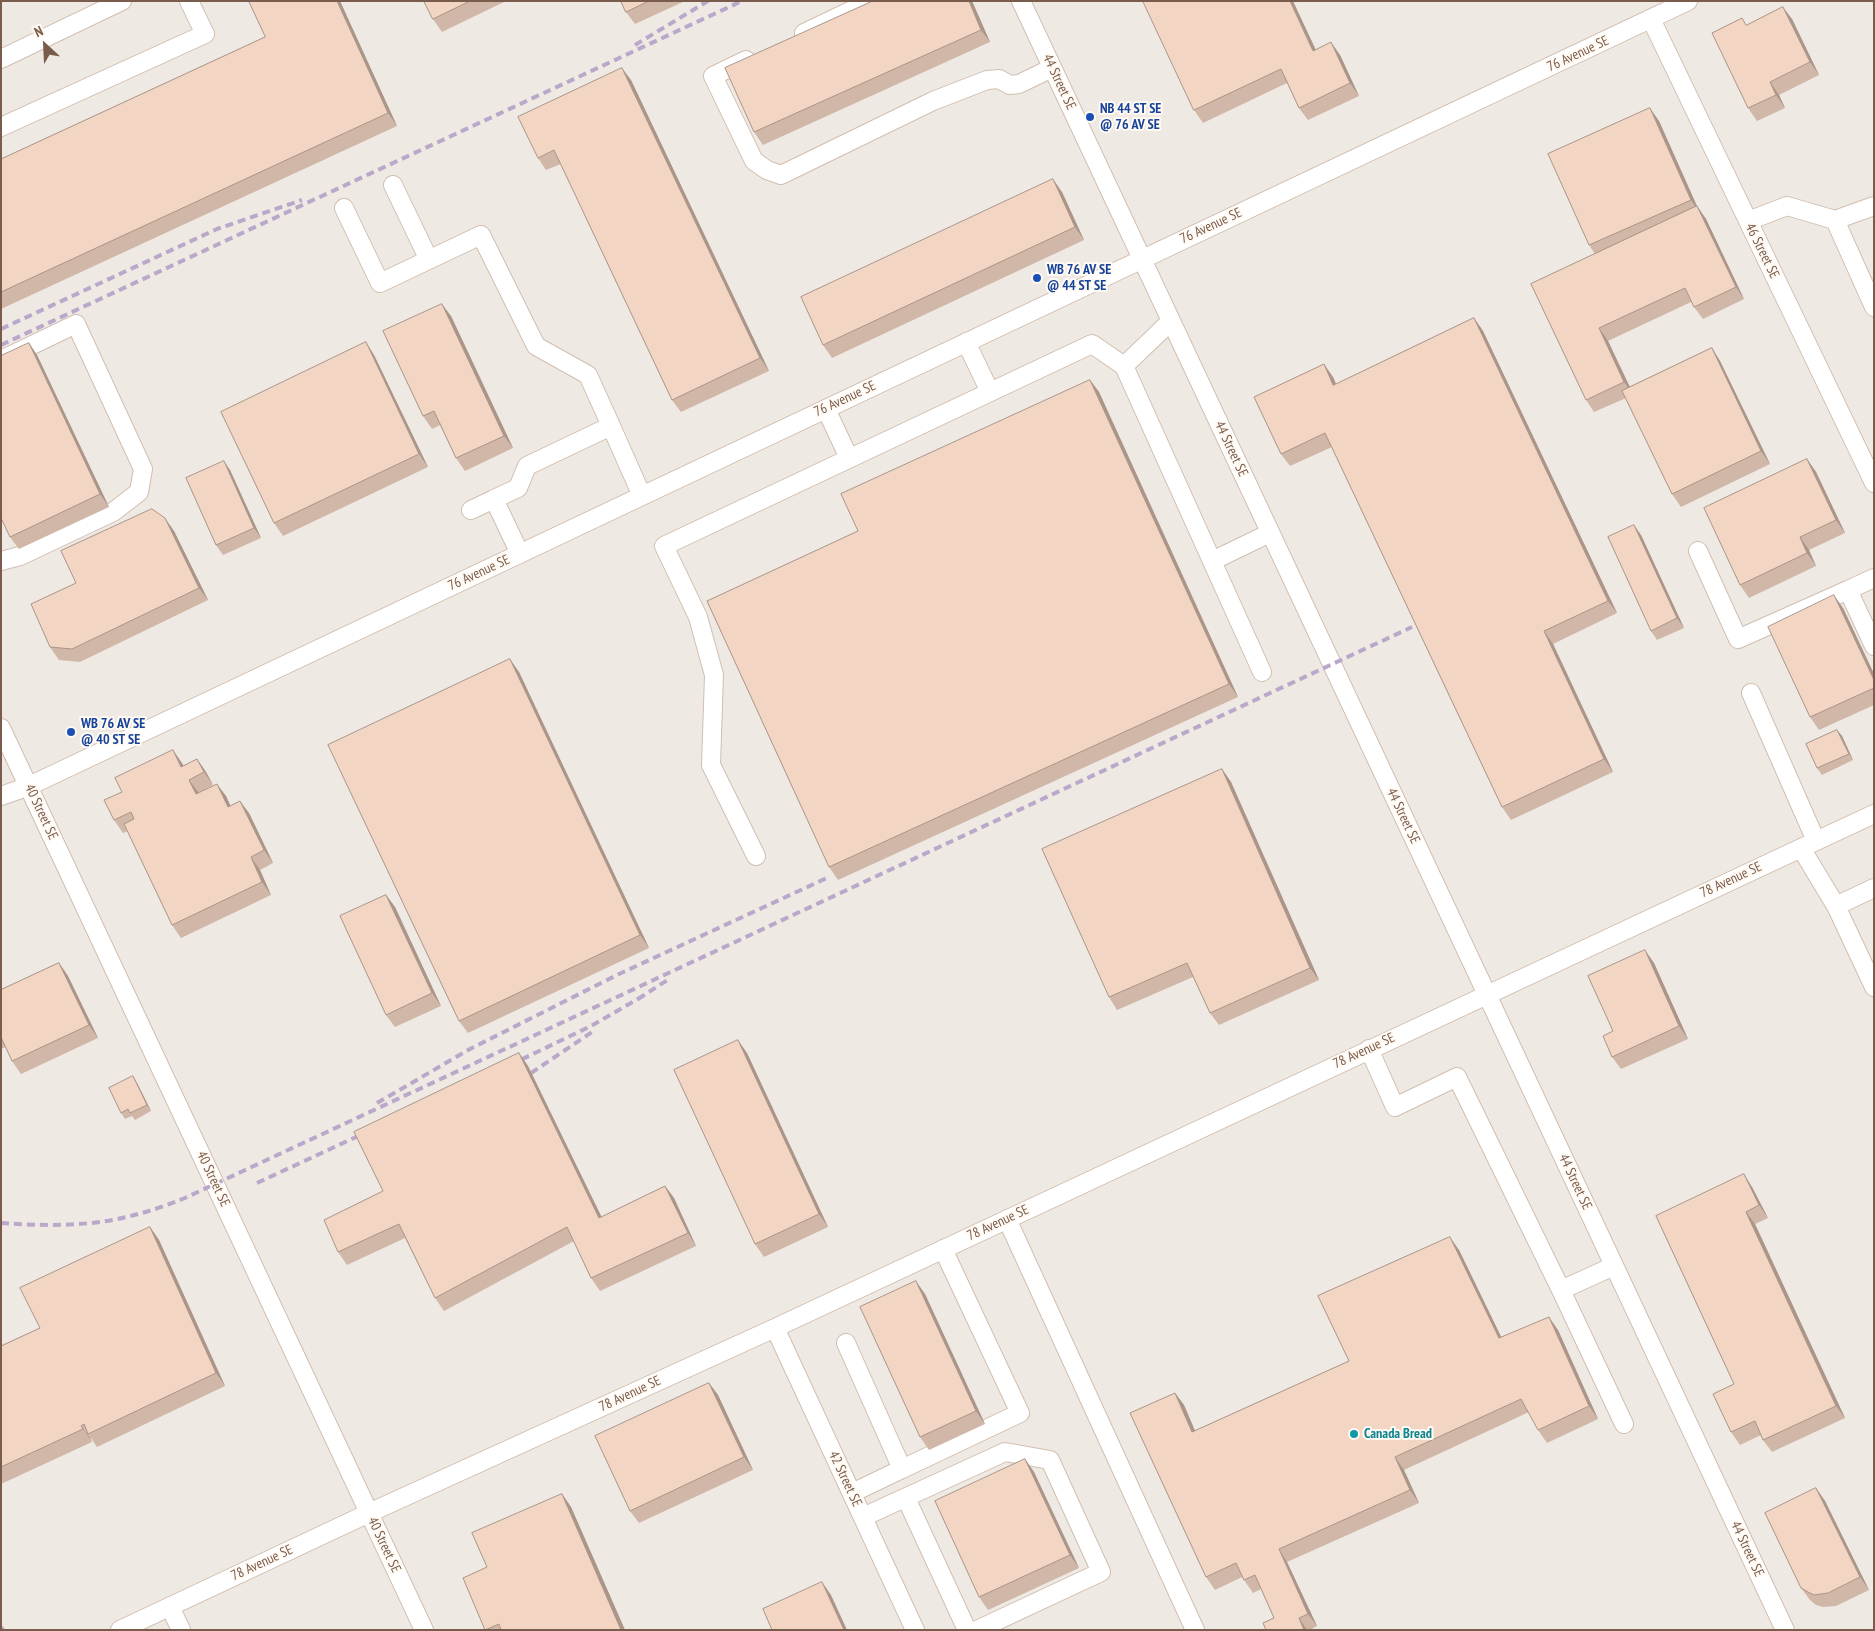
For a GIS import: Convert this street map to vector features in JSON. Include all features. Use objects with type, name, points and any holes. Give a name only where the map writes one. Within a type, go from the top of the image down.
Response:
[{"type":"street","points":[[1,60],[122,1]]},
{"type":"street","points":[[1,126],[205,34],[189,1]]},
{"type":"street","points":[[792,38],[871,1]]},
{"type":"street","name":"44 Street SE","points":[[1021,1],[1785,1630]]},
{"type":"street","name":"76 Avenue SE","points":[[1,796],[28,786],[1688,1]]},
{"type":"street","name":"46 Street SE","points":[[1651,19],[1874,483]]},
{"type":"street","points":[[757,55],[713,76],[754,161],[767,170],[781,175],[933,100],[987,80],[1000,79],[1010,85],[1019,84],[1052,68]]},
{"type":"street","points":[[392,184],[429,260]]},
{"type":"street","points":[[1748,221],[1786,206],[1835,220],[1874,206]]},
{"type":"street","points":[[344,208],[380,284],[481,236],[536,346],[588,375],[642,496]]},
{"type":"street","points":[[1835,220],[1874,307]]},
{"type":"street","points":[[1124,366],[1171,321]]},
{"type":"street","points":[[1,360],[76,324],[143,468],[139,492],[113,512],[20,556],[1,561]]},
{"type":"street","points":[[966,342],[990,392]]},
{"type":"street","points":[[756,856],[710,765],[714,675],[698,617],[664,546],[1092,344],[1124,366],[1262,672]]},
{"type":"street","points":[[826,409],[849,458]]},
{"type":"street","points":[[471,510],[518,488],[527,466],[611,426]]},
{"type":"street","points":[[494,499],[520,554]]},
{"type":"street","points":[[1212,561],[1270,533]]},
{"type":"street","points":[[1698,551],[1738,639],[1874,578]]},
{"type":"street","points":[[1848,590],[1874,646]]},
{"type":"street","points":[[1751,693],[1808,844],[1874,987]]},
{"type":"street","name":"40 Street SE","points":[[1,728],[424,1630]]},
{"type":"street","name":"78 Avenue SE","points":[[120,1630],[370,1513],[775,1328],[1874,814]]},
{"type":"street","points":[[1836,906],[1874,888]]},
{"type":"street","points":[[1369,1049],[1395,1107],[1457,1077],[1624,1424]]},
{"type":"street","points":[[1007,1219],[1194,1630]]},
{"type":"street","points":[[852,1493],[1020,1413],[943,1249]]},
{"type":"street","points":[[1561,1290],[1614,1266]]},
{"type":"street","name":"42 Street SE","points":[[775,1328],[915,1630]]},
{"type":"street","points":[[846,1343],[902,1469]]},
{"type":"street","points":[[863,1517],[1005,1452],[1050,1460],[1101,1572],[977,1630]]},
{"type":"street","points":[[906,1498],[967,1630]]},
{"type":"street","points":[[170,1606],[181,1630]]},
{"type":"shaded area","points":[[1,1],[1874,1],[1874,1630],[1,1630]]},
{"type":"building","points":[[249,1],[337,1],[388,113],[1,292],[1,159],[265,37]]},
{"type":"building","points":[[424,1],[470,1],[433,19]]},
{"type":"building","points":[[621,1],[649,1],[626,12]]},
{"type":"building","points":[[873,1],[969,1],[981,30],[754,132],[725,68]]},
{"type":"building","points":[[1143,1],[1290,1],[1313,51],[1331,42],[1350,83],[1299,108],[1281,69],[1194,110]]},
{"type":"building","points":[[1783,7],[1810,62],[1770,82],[1776,95],[1748,108],[1712,33],[1742,18],[1746,25]]},
{"type":"building","points":[[622,68],[760,358],[672,400],[554,150],[538,158],[518,117]]},
{"type":"building","points":[[1650,108],[1691,200],[1589,245],[1548,154]]},
{"type":"building","points":[[1053,179],[1075,227],[823,345],[801,297]]},
{"type":"building","points":[[1697,206],[1736,287],[1694,307],[1685,288],[1599,328],[1624,382],[1586,400],[1531,284]]},
{"type":"building","points":[[442,304],[504,436],[456,458],[434,411],[423,416],[383,331]]},
{"type":"building","points":[[1474,318],[1608,601],[1544,631],[1604,759],[1502,807],[1325,433],[1281,454],[1254,397],[1324,364],[1333,385]]},
{"type":"building","points":[[366,342],[419,454],[274,523],[221,412]]},
{"type":"building","points":[[29,343],[100,494],[10,537],[1,518],[1,356]]},
{"type":"building","points":[[1712,348],[1761,451],[1672,494],[1622,391]]},
{"type":"building","points":[[1090,380],[1229,684],[829,867],[707,601],[858,531],[841,494]]},
{"type":"building","points":[[1807,459],[1836,520],[1800,537],[1807,553],[1740,585],[1704,508]]},
{"type":"building","points":[[224,461],[254,528],[216,545],[186,478]]},
{"type":"building","points":[[152,509],[165,518],[199,588],[72,649],[50,647],[31,604],[76,583],[61,551]]},
{"type":"building","points":[[1634,525],[1677,618],[1651,631],[1608,537]]},
{"type":"building","points":[[1834,595],[1874,680],[1874,688],[1810,717],[1768,627]]},
{"type":"building","points":[[510,659],[640,935],[459,1021],[328,745]]},
{"type":"building","points":[[1837,730],[1849,754],[1817,768],[1806,744]]},
{"type":"building","points":[[173,750],[181,767],[197,759],[204,772],[189,780],[196,794],[217,784],[228,807],[240,801],[264,850],[251,857],[262,882],[172,925],[124,824],[134,819],[131,812],[114,820],[104,800],[122,792],[115,778]]},
{"type":"building","points":[[1222,769],[1310,968],[1210,1013],[1187,963],[1109,997],[1042,849]]},
{"type":"building","points":[[386,895],[432,993],[386,1015],[340,916]]},
{"type":"building","points":[[1645,950],[1679,1026],[1612,1057],[1603,1036],[1613,1031],[1588,976]]},
{"type":"building","points":[[59,963],[89,1025],[12,1061],[1,1037],[1,990]]},
{"type":"building","points":[[738,1040],[819,1214],[755,1244],[674,1070]]},
{"type":"building","points":[[519,1053],[599,1218],[665,1186],[688,1233],[591,1278],[567,1227],[435,1298],[399,1224],[338,1252],[324,1220],[383,1191],[354,1132]]},
{"type":"building","points":[[133,1076],[147,1105],[130,1113],[128,1109],[121,1113],[109,1088]]},
{"type":"building","points":[[1744,1174],[1759,1205],[1746,1212],[1836,1406],[1763,1440],[1755,1421],[1731,1432],[1713,1394],[1734,1384],[1656,1216]]},
{"type":"building","points":[[150,1227],[216,1373],[88,1434],[84,1424],[81,1426],[83,1429],[1,1467],[1,1346],[40,1328],[20,1288]]},
{"type":"building","name":"Canada Bread","points":[[1450,1237],[1499,1338],[1549,1317],[1589,1406],[1538,1430],[1521,1399],[1395,1457],[1410,1490],[1279,1549],[1308,1614],[1299,1618],[1304,1630],[1266,1630],[1263,1623],[1274,1618],[1255,1575],[1244,1580],[1236,1563],[1206,1577],[1130,1413],[1175,1393],[1192,1432],[1349,1361],[1318,1296]]},
{"type":"building","points":[[916,1281],[976,1411],[920,1437],[860,1307]]},
{"type":"building","points":[[709,1383],[744,1457],[630,1511],[595,1436]]},
{"type":"building","points":[[1025,1459],[1070,1555],[979,1597],[935,1501]]},
{"type":"building","points":[[1816,1488],[1860,1577],[1828,1593],[1814,1595],[1801,1588],[1765,1513]]},
{"type":"building","points":[[562,1494],[621,1630],[501,1630],[499,1624],[485,1630],[463,1578],[487,1567],[472,1533]]},
{"type":"building","points":[[822,1582],[844,1630],[772,1630],[763,1609]]},
{"type":"railway","points":[[635,45],[708,1]]},
{"type":"railway","points":[[1,345],[742,1]]},
{"type":"railway","points":[[1,329],[217,229],[302,200]]},
{"type":"railway","points":[[1,1223],[53,1225],[104,1221],[162,1207],[185,1198],[1412,627]]},
{"type":"railway","points":[[377,1103],[470,1049],[619,974],[829,877]]},
{"type":"railway","points":[[638,999],[669,979]]},
{"type":"railway","points":[[510,1065],[591,1026],[643,996]]},
{"type":"railway","points":[[531,1073],[595,1030]]},
{"type":"railway","points":[[257,1183],[369,1131]]},
{"type":"place","name":"NB 44 ST SE @ 76 AV SE","points":[[1090,117]]},
{"type":"place","name":"WB 76 AV SE @ 44 ST SE","points":[[1037,278]]},
{"type":"place","name":"WB 76 AV SE @ 40 ST SE","points":[[71,732]]},
{"type":"place","name":"Canada Bread","points":[[1354,1434]]}]
